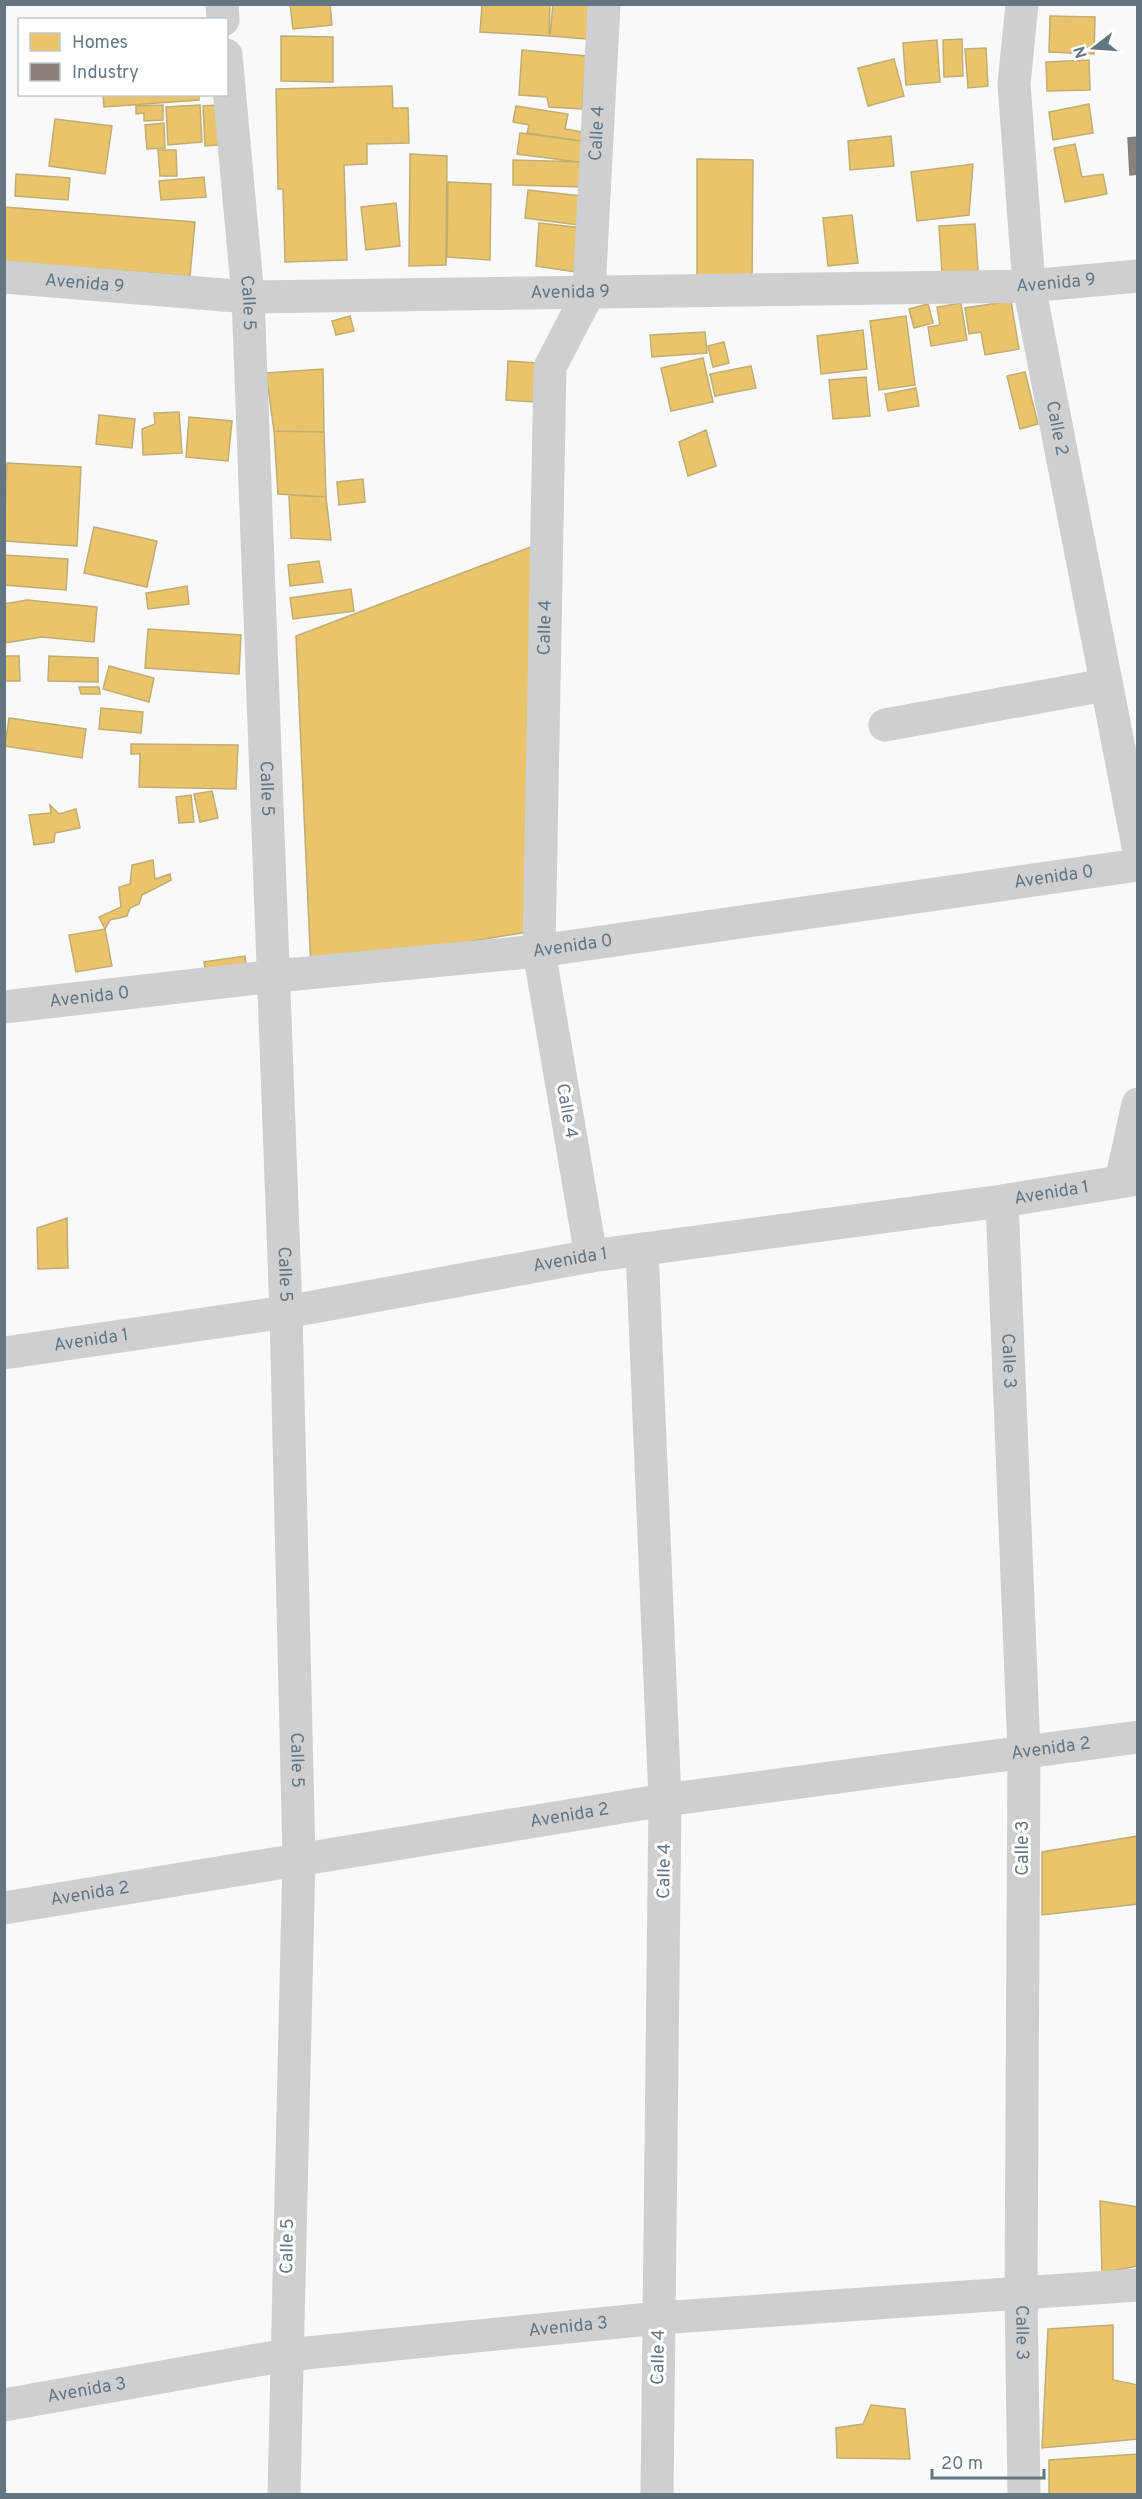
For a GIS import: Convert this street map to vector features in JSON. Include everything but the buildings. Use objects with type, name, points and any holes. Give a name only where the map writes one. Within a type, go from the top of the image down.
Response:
[{"type":"street","name":"Calle 4","points":[[591,1256],[539,951],[550,367],[590,292],[604,4]]},
{"type":"street","name":"Calle 2","points":[[1022,4],[1014,84],[1029,286],[1137,846]]},
{"type":"street","name":"Calle 5","points":[[228,77],[248,297],[286,1312],[298,1858],[284,2494]]},
{"type":"street","name":"Avenida 9","points":[[4,277],[248,297],[1029,286],[1137,276]]},
{"type":"street","points":[[885,725],[1105,685]]},
{"type":"street","name":"Avenida 0","points":[[4,1007],[275,976],[539,951],[1137,865]]},
{"type":"street","points":[[1129,1180],[1137,1104]]},
{"type":"street","name":"Avenida 1","points":[[4,1353],[286,1312],[591,1256],[1002,1201],[1129,1180]]},
{"type":"street","name":"Calle 3","points":[[1002,1201],[1024,1751],[1022,2295],[1024,2494]]},
{"type":"street","name":"Calle 4","points":[[642,1249],[665,1800],[657,2494]]},
{"type":"street","name":"Avenida 2","points":[[4,1908],[298,1858],[665,1800],[1137,1737]]},
{"type":"street","name":"Avenida 3","points":[[4,2406],[286,2355],[659,2318],[1022,2295],[1137,2285]]}]
